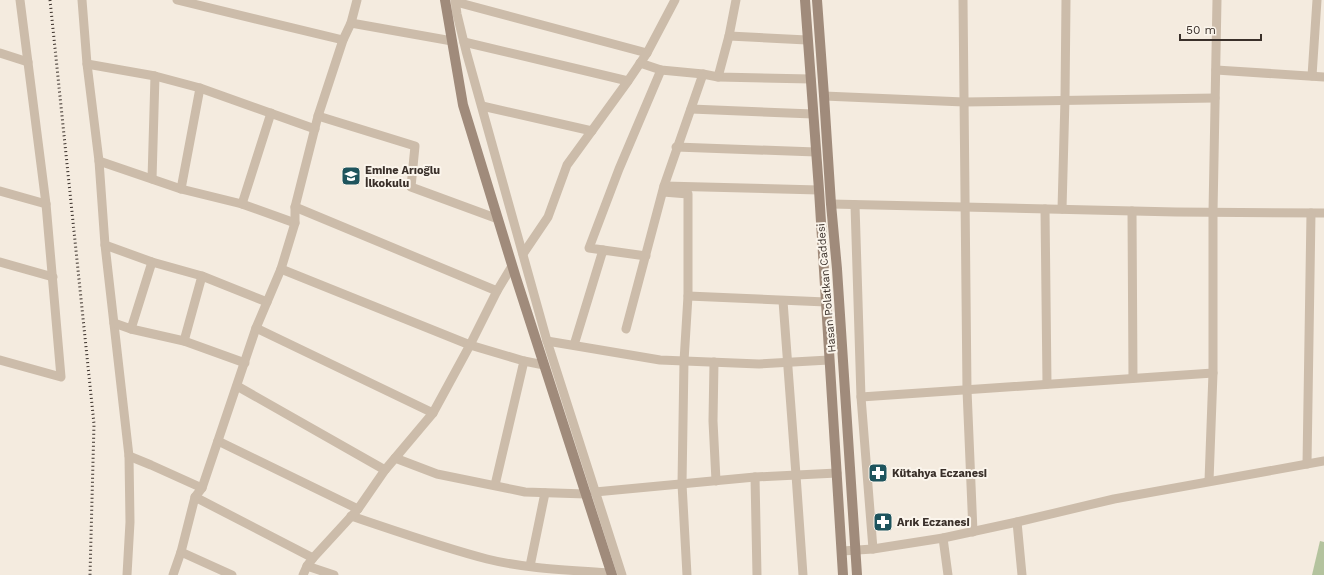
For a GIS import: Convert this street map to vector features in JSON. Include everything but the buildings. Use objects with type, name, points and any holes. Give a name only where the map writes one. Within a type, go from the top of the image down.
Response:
[{"type":"main road","points":[[445,0],[463,105],[544,365],[590,493],[611,574]]},
{"type":"main road","name":"Hasan Polatkan Caddesi","points":[[805,0],[843,575]]},
{"type":"main road","name":"Hasan Polatkan Caddesi","points":[[817,0],[858,575]]},
{"type":"street","points":[[0,360],[61,377],[46,204],[20,0]]},
{"type":"street","points":[[82,0],[87,64],[99,161],[106,245],[129,456],[130,522],[127,575]]},
{"type":"street","points":[[177,0],[343,40]]},
{"type":"street","points":[[173,575],[181,552],[195,497],[202,488],[256,328],[281,269],[295,224],[295,207],[318,116],[343,40],[351,22],[357,0]]},
{"type":"street","points":[[523,254],[548,217],[567,165],[647,53],[675,0]]},
{"type":"street","points":[[718,77],[729,36],[736,0]]},
{"type":"street","points":[[963,0],[967,390],[973,532]]},
{"type":"street","points":[[1062,209],[1066,0]]},
{"type":"street","points":[[1209,481],[1213,373],[1213,212],[1217,0]]},
{"type":"street","points":[[1312,76],[1317,0]]},
{"type":"street","points":[[622,575],[590,493],[464,42],[457,14],[456,1],[647,53]]},
{"type":"street","points":[[351,22],[452,41]]},
{"type":"street","points":[[729,36],[807,40]]},
{"type":"street","points":[[464,42],[628,81]]},
{"type":"street","points":[[0,53],[28,62]]},
{"type":"street","points":[[640,63],[661,70],[718,77],[811,79]]},
{"type":"street","points":[[87,64],[155,76],[200,88],[315,129]]},
{"type":"street","points":[[646,256],[589,248],[619,169],[661,70]]},
{"type":"street","points":[[1216,70],[1324,77]]},
{"type":"street","points":[[626,329],[663,189],[703,74]]},
{"type":"street","points":[[152,179],[155,76]]},
{"type":"street","points":[[181,189],[200,88]]},
{"type":"street","points":[[824,96],[964,102],[1215,98]]},
{"type":"street","points":[[482,106],[592,130]]},
{"type":"street","points":[[691,109],[813,114]]},
{"type":"street","points":[[242,204],[271,113]]},
{"type":"street","points":[[318,116],[415,146],[411,187],[498,219]]},
{"type":"street","points":[[676,148],[816,152]]},
{"type":"street","points":[[99,161],[181,189],[242,204],[295,224]]},
{"type":"street","points":[[663,189],[818,190]]},
{"type":"street","points":[[663,189],[688,194],[688,296],[684,361],[682,484],[687,575]]},
{"type":"street","points":[[0,191],[46,204]]},
{"type":"street","points":[[831,204],[1132,211],[1324,213]]},
{"type":"street","points":[[855,205],[861,398],[873,549]]},
{"type":"street","points":[[295,207],[497,291]]},
{"type":"street","points":[[1045,209],[1047,384]]},
{"type":"street","points":[[1132,211],[1133,378]]},
{"type":"street","points":[[1307,464],[1311,213]]},
{"type":"street","points":[[106,245],[152,262],[202,276],[267,302]]},
{"type":"street","points":[[574,345],[604,250]]},
{"type":"street","points":[[0,262],[53,277]]},
{"type":"street","points":[[132,329],[152,262]]},
{"type":"street","points":[[334,575],[305,571],[313,558],[355,513],[385,470],[433,413],[497,291],[512,266]]},
{"type":"street","points":[[281,269],[470,345],[524,361],[544,365]]},
{"type":"street","points":[[184,341],[202,276]]},
{"type":"street","points":[[688,296],[826,302]]},
{"type":"street","points":[[782,301],[788,362],[803,575]]},
{"type":"street","points":[[114,323],[132,329],[184,341],[245,363]]},
{"type":"street","points":[[256,328],[433,413]]},
{"type":"street","points":[[547,341],[660,360],[759,364],[829,360]]},
{"type":"street","points":[[495,485],[524,361]]},
{"type":"street","points":[[714,362],[713,421],[716,481]]},
{"type":"street","points":[[861,398],[1213,373]]},
{"type":"street","points":[[237,386],[385,470]]},
{"type":"street","points":[[218,441],[355,513],[415,537],[488,559],[530,566],[611,574]]},
{"type":"street","points":[[129,456],[202,488]]},
{"type":"street","points":[[395,458],[437,474],[525,492],[590,493],[755,477],[837,473]]},
{"type":"street","points":[[842,551],[873,549],[943,538],[1114,499],[1324,461]]},
{"type":"street","points":[[755,477],[757,575]]},
{"type":"street","points":[[530,566],[545,492]]},
{"type":"street","points":[[195,497],[313,558]]},
{"type":"street","points":[[1017,522],[1022,575]]},
{"type":"street","points":[[943,538],[948,575]]},
{"type":"street","points":[[181,552],[232,575]]},
{"type":"green space","points":[[1320,541],[1324,542],[1324,575],[1312,575]]},
{"type":"railway","points":[[50,0],[94,424],[90,575]]},
{"type":"place","name":"Emine Arıoğlu İlkokulu","points":[[351,176]]},
{"type":"place","name":"Kütahya Eczanesi","points":[[878,473]]},
{"type":"place","name":"Arık Eczanesi","points":[[883,522]]}]
